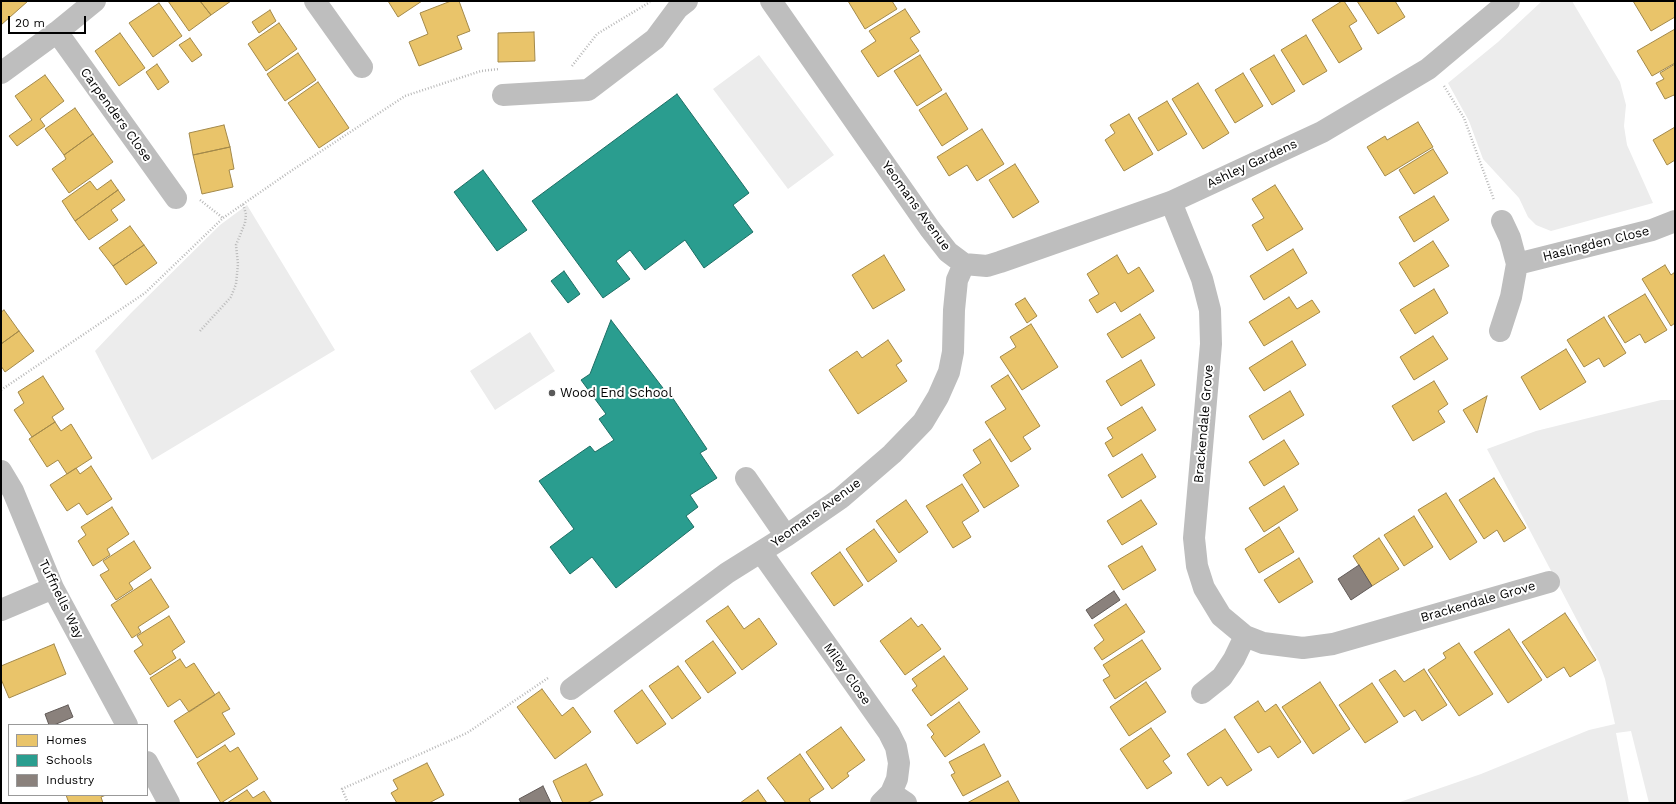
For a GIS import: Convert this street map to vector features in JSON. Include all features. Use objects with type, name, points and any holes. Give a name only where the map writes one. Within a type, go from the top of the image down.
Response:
[{"type":"street","points":[[1,73],[57,32],[95,1]]},
{"type":"street","points":[[315,1],[362,67]]},
{"type":"street","points":[[502,95],[588,90],[656,39],[678,8],[687,1]]},
{"type":"street","name":"Yeomans Avenue","points":[[571,689],[727,573],[786,536],[840,498],[892,454],[923,422],[938,396],[949,372],[953,352],[954,310],[958,280],[964,264],[948,252],[930,229],[771,1]]},
{"type":"street","name":"Ashley Gardens","points":[[964,264],[986,266],[1000,262],[1171,202],[1322,132],[1428,69],[1509,1]]},
{"type":"street","name":"Carpenders Close","points":[[57,32],[176,198]]},
{"type":"street","name":"Brackendale Grove","points":[[1171,202],[1202,279],[1210,310],[1211,344],[1194,538],[1197,566],[1204,588],[1221,616],[1245,636],[1263,643],[1285,647],[1303,648],[1333,644],[1549,582]]},
{"type":"street","points":[[1500,331],[1511,297],[1517,264],[1510,238],[1502,221]]},
{"type":"street","name":"Haslingden Close","points":[[1517,264],[1652,230],[1675,221]]},
{"type":"street","name":"Tuffnells Way","points":[[1,471],[13,490],[53,588],[126,724]]},
{"type":"street","points":[[746,478],[786,536]]},
{"type":"street","name":"Miley Close","points":[[761,552],[889,733],[896,747],[899,763],[898,779],[893,800]]},
{"type":"street","points":[[1,610],[53,588]]},
{"type":"street","points":[[1202,693],[1222,677],[1234,659],[1245,636]]},
{"type":"street","points":[[148,764],[169,803]]},
{"type":"path","points":[[566,66],[573,66],[596,34],[652,1]]},
{"type":"path","points":[[1,390],[145,293],[223,218],[288,172],[405,96],[481,71],[502,69]]},
{"type":"path","points":[[1428,69],[1444,87],[1464,118],[1479,163],[1502,221]]},
{"type":"path","points":[[200,331],[231,297],[236,284],[238,264],[236,245],[245,223],[246,214],[243,204]]},
{"type":"path","points":[[348,803],[342,789],[467,733],[551,676]]},
{"type":"shaded area","points":[[1542,1],[1572,1],[1620,82],[1626,105],[1624,126],[1627,145],[1653,203],[1551,231],[1536,225],[1528,217],[1519,198],[1483,159],[1469,121],[1448,83],[1498,42]]},
{"type":"shaded area","points":[[759,55],[834,155],[788,189],[713,89]]},
{"type":"shaded area","points":[[247,205],[335,350],[152,460],[95,351],[131,313],[220,225]]},
{"type":"shaded area","points":[[530,332],[555,371],[495,410],[470,371]]},
{"type":"shaded area","points":[[1661,400],[1675,400],[1675,803],[1649,803],[1631,731],[1616,733],[1629,803],[1397,803],[1481,774],[1589,730],[1615,724],[1605,679],[1599,662],[1487,449],[1536,431]]},
{"type":"building: Homes","points":[[1,1],[28,1],[1,25]]},
{"type":"building: Homes","points":[[168,1],[200,1],[211,15],[189,31]]},
{"type":"building: Homes","points":[[200,1],[231,1],[211,15]]},
{"type":"building: Homes","points":[[388,1],[422,1],[398,17]]},
{"type":"building: Homes","points":[[451,1],[459,1],[470,31],[457,36],[462,49],[419,66],[409,42],[428,34],[420,13]]},
{"type":"building: Homes","points":[[848,1],[892,1],[897,9],[865,29]]},
{"type":"building: Homes","points":[[1344,1],[1357,21],[1349,26],[1362,49],[1339,63],[1312,20]]},
{"type":"building: Homes","points":[[1357,1],[1395,1],[1405,17],[1378,34]]},
{"type":"building: Homes","points":[[1633,1],[1675,1],[1675,17],[1651,31]]},
{"type":"building: Homes","points":[[159,3],[182,36],[153,57],[129,23]]},
{"type":"building: Homes","points":[[905,9],[920,32],[910,38],[919,51],[878,77],[861,51],[876,41],[869,31]]},
{"type":"building: Homes","points":[[270,10],[276,21],[259,33],[252,22]]},
{"type":"building: Homes","points":[[279,23],[297,49],[266,71],[248,44]]},
{"type":"building: Homes","points":[[1675,29],[1675,63],[1652,76],[1637,51]]},
{"type":"building: Homes","points":[[534,32],[535,61],[498,62],[498,33]]},
{"type":"building: Homes","points":[[120,33],[145,68],[119,86],[95,51]]},
{"type":"building: Homes","points":[[1306,35],[1327,71],[1303,85],[1281,50]]},
{"type":"building: Homes","points":[[190,38],[202,55],[192,62],[179,45]]},
{"type":"building: Homes","points":[[298,53],[316,80],[285,101],[267,74]]},
{"type":"building: Homes","points":[[920,55],[942,90],[917,106],[894,71]]},
{"type":"building: Homes","points":[[1274,55],[1295,91],[1272,105],[1250,69]]},
{"type":"building: Homes","points":[[157,64],[169,82],[158,90],[146,72]]},
{"type":"building: Homes","points":[[1675,64],[1675,97],[1674,95],[1665,99],[1656,83],[1664,79],[1660,73]]},
{"type":"building: Homes","points":[[1243,73],[1263,106],[1235,123],[1215,90]]},
{"type":"building: Homes","points":[[45,75],[64,101],[40,119],[45,126],[17,146],[9,136],[32,120],[15,96]]},
{"type":"building: Homes","points":[[318,82],[349,128],[319,148],[288,103]]},
{"type":"building: Homes","points":[[1198,83],[1229,133],[1203,149],[1172,99]]},
{"type":"building: Homes","points":[[946,93],[968,129],[942,146],[919,110]]},
{"type":"building: Homes","points":[[1167,101],[1187,134],[1158,151],[1138,118]]},
{"type":"building: Homes","points":[[75,108],[93,134],[64,155],[45,129]]},
{"type":"building: Homes","points":[[1129,114],[1153,154],[1124,171],[1105,140],[1115,133],[1110,125]]},
{"type":"building: Homes","points":[[1418,122],[1433,147],[1385,176],[1367,147],[1385,136],[1387,140]]},
{"type":"building: Homes","points":[[224,125],[230,147],[193,155],[189,133]]},
{"type":"building: Homes","points":[[1675,127],[1675,160],[1667,165],[1653,140]]},
{"type":"building: Homes","points":[[982,129],[1004,164],[977,181],[967,165],[949,176],[937,157]]},
{"type":"building: Homes","points":[[93,134],[113,162],[69,193],[52,169],[66,159],[64,155]]},
{"type":"building: Homes","points":[[230,147],[234,169],[229,170],[233,187],[202,194],[193,155]]},
{"type":"building: Homes","points":[[1433,149],[1448,173],[1414,194],[1399,170]]},
{"type":"building: Homes","points":[[1015,164],[1039,202],[1013,218],[989,180]]},
{"type":"building: Homes","points":[[111,180],[118,190],[75,221],[62,201],[90,181],[97,190]]},
{"type":"building: Homes","points":[[1275,185],[1303,229],[1267,251],[1252,225],[1264,218],[1252,199]]},
{"type":"building: Homes","points":[[118,190],[125,200],[111,210],[118,220],[89,240],[75,221]]},
{"type":"building: Homes","points":[[1434,196],[1449,220],[1414,242],[1399,217]]},
{"type":"building: Homes","points":[[130,226],[144,245],[113,266],[99,248]]},
{"type":"building: Homes","points":[[1433,241],[1449,266],[1414,287],[1399,263]]},
{"type":"building: Homes","points":[[144,245],[157,263],[126,285],[113,266]]},
{"type":"building: Homes","points":[[1293,249],[1307,273],[1264,300],[1250,276]]},
{"type":"building: Homes","points":[[884,255],[905,290],[873,309],[852,275]]},
{"type":"building: Homes","points":[[1117,255],[1128,274],[1139,267],[1154,291],[1121,312],[1115,302],[1097,313],[1089,300],[1099,294],[1087,274]]},
{"type":"building: Homes","points":[[1665,265],[1671,275],[1675,272],[1675,323],[1671,326],[1642,279]]},
{"type":"building: Homes","points":[[1434,289],[1448,313],[1415,334],[1400,310]]},
{"type":"building: Homes","points":[[1645,294],[1667,330],[1645,343],[1640,334],[1625,343],[1608,316]]},
{"type":"building: Homes","points":[[1289,297],[1297,309],[1312,300],[1320,312],[1264,346],[1249,322]]},
{"type":"building: Homes","points":[[1025,298],[1037,316],[1027,323],[1015,304]]},
{"type":"building: Homes","points":[[4,310],[19,331],[1,344],[1,312]]},
{"type":"building: Homes","points":[[1140,314],[1155,338],[1122,358],[1107,334]]},
{"type":"building: Homes","points":[[1604,317],[1626,353],[1604,367],[1599,358],[1584,367],[1567,340]]},
{"type":"building: Homes","points":[[1031,324],[1058,367],[1022,390],[1000,357],[1016,347],[1010,337]]},
{"type":"building: Homes","points":[[19,331],[34,351],[5,372],[1,366],[1,344]]},
{"type":"building: Homes","points":[[1433,336],[1448,359],[1414,380],[1400,357]]},
{"type":"building: Homes","points":[[888,340],[902,361],[896,365],[907,381],[858,414],[829,370],[857,351],[862,358]]},
{"type":"building: Homes","points":[[1292,341],[1306,365],[1264,391],[1249,368]]},
{"type":"building: Homes","points":[[1566,349],[1586,382],[1540,410],[1521,377]]},
{"type":"building: Homes","points":[[1141,360],[1155,385],[1121,406],[1106,381]]},
{"type":"building: Homes","points":[[1008,375],[1040,426],[1023,437],[1031,449],[1011,462],[985,422],[1006,409],[991,386]]},
{"type":"building: Homes","points":[[43,376],[64,409],[52,417],[55,422],[32,437],[14,410],[24,403],[18,392]]},
{"type":"building: Homes","points":[[1434,381],[1448,404],[1438,411],[1445,422],[1413,441],[1392,406]]},
{"type":"building: Homes","points":[[1290,391],[1304,415],[1263,440],[1249,416]]},
{"type":"building: Homes","points":[[1487,396],[1477,433],[1463,410]]},
{"type":"building: Homes","points":[[1142,407],[1156,430],[1113,457],[1105,443],[1113,438],[1107,428]]},
{"type":"building: Homes","points":[[55,422],[61,431],[71,424],[92,458],[67,474],[58,460],[47,467],[29,439]]},
{"type":"building: Homes","points":[[990,439],[1019,486],[984,508],[963,475],[981,463],[973,450]]},
{"type":"building: Homes","points":[[1284,440],[1299,464],[1264,486],[1249,462]]},
{"type":"building: Homes","points":[[1142,454],[1156,477],[1122,498],[1108,475]]},
{"type":"building: Homes","points":[[91,466],[112,499],[87,515],[79,503],[67,511],[50,485],[76,468],[80,474]]},
{"type":"building: Homes","points":[[1494,478],[1526,528],[1504,542],[1497,530],[1484,539],[1459,500]]},
{"type":"building: Homes","points":[[962,484],[979,511],[962,522],[971,537],[953,548],[926,506]]},
{"type":"building: Homes","points":[[1284,486],[1298,510],[1264,532],[1249,508]]},
{"type":"building: Homes","points":[[1446,493],[1477,542],[1450,560],[1418,510]]},
{"type":"building: Homes","points":[[906,500],[928,532],[899,553],[876,521]]},
{"type":"building: Homes","points":[[1141,500],[1157,524],[1122,545],[1107,521]]},
{"type":"building: Homes","points":[[112,507],[129,534],[107,549],[110,555],[93,566],[78,541],[86,535],[81,527]]},
{"type":"building: Homes","points":[[1414,516],[1433,547],[1404,566],[1384,535]]},
{"type":"building: Homes","points":[[1279,527],[1294,552],[1259,573],[1245,549]]},
{"type":"building: Homes","points":[[874,529],[897,561],[868,582],[846,549]]},
{"type":"building: Homes","points":[[1379,538],[1399,569],[1372,586],[1353,556]]},
{"type":"building: Homes","points":[[134,541],[151,568],[129,583],[133,589],[116,600],[100,575],[109,570],[103,561]]},
{"type":"building: Homes","points":[[1142,546],[1156,570],[1123,590],[1108,566]]},
{"type":"building: Homes","points":[[840,552],[863,585],[834,606],[811,573]]},
{"type":"building: Homes","points":[[1299,558],[1313,582],[1279,603],[1264,580]]},
{"type":"building: Homes","points":[[151,579],[169,607],[138,627],[141,632],[132,638],[111,605]]},
{"type":"building: Homes","points":[[1126,604],[1145,632],[1102,660],[1094,648],[1104,640],[1094,625]]},
{"type":"building: Homes","points":[[728,606],[744,629],[759,618],[777,644],[742,670],[706,621]]},
{"type":"building: Homes","points":[[1565,613],[1596,660],[1570,677],[1564,667],[1547,678],[1522,642]]},
{"type":"building: Homes","points":[[169,616],[185,642],[172,651],[176,658],[150,675],[134,651],[143,645],[137,636]]},
{"type":"building: Homes","points":[[911,618],[918,627],[922,624],[941,649],[905,675],[880,641]]},
{"type":"building: Homes","points":[[1509,629],[1542,680],[1508,703],[1474,652]]},
{"type":"building: Homes","points":[[1142,640],[1161,669],[1115,699],[1103,680],[1110,676],[1103,665]]},
{"type":"building: Homes","points":[[713,641],[736,673],[708,693],[685,661]]},
{"type":"building: Homes","points":[[1459,643],[1493,694],[1459,716],[1428,670],[1446,658],[1443,653]]},
{"type":"building: Homes","points":[[54,644],[66,674],[9,698],[1,679],[1,666]]},
{"type":"building: Homes","points":[[944,656],[968,689],[931,716],[912,690],[917,686],[912,679]]},
{"type":"building: Homes","points":[[180,659],[186,668],[194,663],[215,695],[189,712],[180,699],[168,707],[150,678]]},
{"type":"building: Homes","points":[[678,666],[701,698],[672,719],[649,686]]},
{"type":"building: Homes","points":[[1424,669],[1447,705],[1422,721],[1415,710],[1404,717],[1379,680],[1395,670],[1404,682]]},
{"type":"building: Homes","points":[[1146,682],[1166,712],[1129,736],[1110,707]]},
{"type":"building: Homes","points":[[1320,682],[1350,729],[1313,754],[1282,707]]},
{"type":"building: Homes","points":[[1372,683],[1398,722],[1365,743],[1339,705]]},
{"type":"building: Homes","points":[[542,689],[562,716],[573,707],[591,732],[555,759],[517,707]]},
{"type":"building: Homes","points":[[642,690],[666,724],[637,744],[614,711]]},
{"type":"building: Homes","points":[[219,692],[230,709],[222,713],[235,734],[197,758],[174,721]]},
{"type":"building: Homes","points":[[1258,701],[1265,712],[1276,704],[1301,742],[1278,758],[1270,746],[1258,753],[1234,717]]},
{"type":"building: Homes","points":[[959,702],[980,732],[945,757],[931,737],[934,734],[927,725]]},
{"type":"building: Homes","points":[[841,727],[865,760],[847,773],[849,776],[832,789],[806,752]]},
{"type":"building: Homes","points":[[1151,728],[1170,756],[1163,761],[1172,773],[1147,789],[1120,749]]},
{"type":"building: Homes","points":[[1225,729],[1252,770],[1227,786],[1221,777],[1208,786],[1187,754]]},
{"type":"building: Homes","points":[[984,744],[1001,776],[963,796],[951,775],[955,773],[949,762]]},
{"type":"building: Homes","points":[[225,745],[230,752],[238,747],[258,779],[221,803],[197,763]]},
{"type":"building: Homes","points":[[800,754],[824,789],[809,799],[811,803],[786,803],[767,778]]},
{"type":"building: Homes","points":[[427,763],[444,795],[429,803],[397,803],[391,793],[398,789],[393,780]]},
{"type":"building: Homes","points":[[586,764],[603,795],[587,803],[563,803],[553,781]]},
{"type":"building: Homes","points":[[1008,781],[1020,803],[967,803]]},
{"type":"building: Homes","points":[[247,790],[253,798],[264,791],[272,803],[227,803]]},
{"type":"building: Homes","points":[[758,790],[767,803],[740,803]]},
{"type":"building: Homes","points":[[66,796],[104,796],[101,797],[103,803],[69,803]]},
{"type":"building: Schools","points":[[677,94],[749,193],[733,205],[753,232],[704,268],[685,240],[645,270],[630,250],[616,261],[630,279],[603,298],[532,201]]},
{"type":"building: Schools","points":[[483,170],[527,230],[497,251],[454,192]]},
{"type":"building: Schools","points":[[564,271],[580,294],[568,303],[551,281]]},
{"type":"building: Schools","points":[[611,320],[666,392],[668,391],[707,449],[700,453],[717,478],[690,495],[698,507],[686,516],[694,527],[616,588],[592,557],[570,574],[550,547],[574,529],[539,481],[590,446],[595,452],[614,440],[599,419],[606,414],[581,380],[590,374]]},
{"type":"building: Industry","points":[[1359,565],[1372,586],[1351,600],[1338,579]]},
{"type":"building: Industry","points":[[1114,591],[1120,600],[1092,619],[1086,610]]},
{"type":"building: Industry","points":[[68,705],[73,717],[56,724],[49,724],[45,714]]},
{"type":"building: Industry","points":[[543,786],[551,803],[521,803],[519,799]]},
{"type":"place","name":"Wood End School","points":[[552,393]]}]
